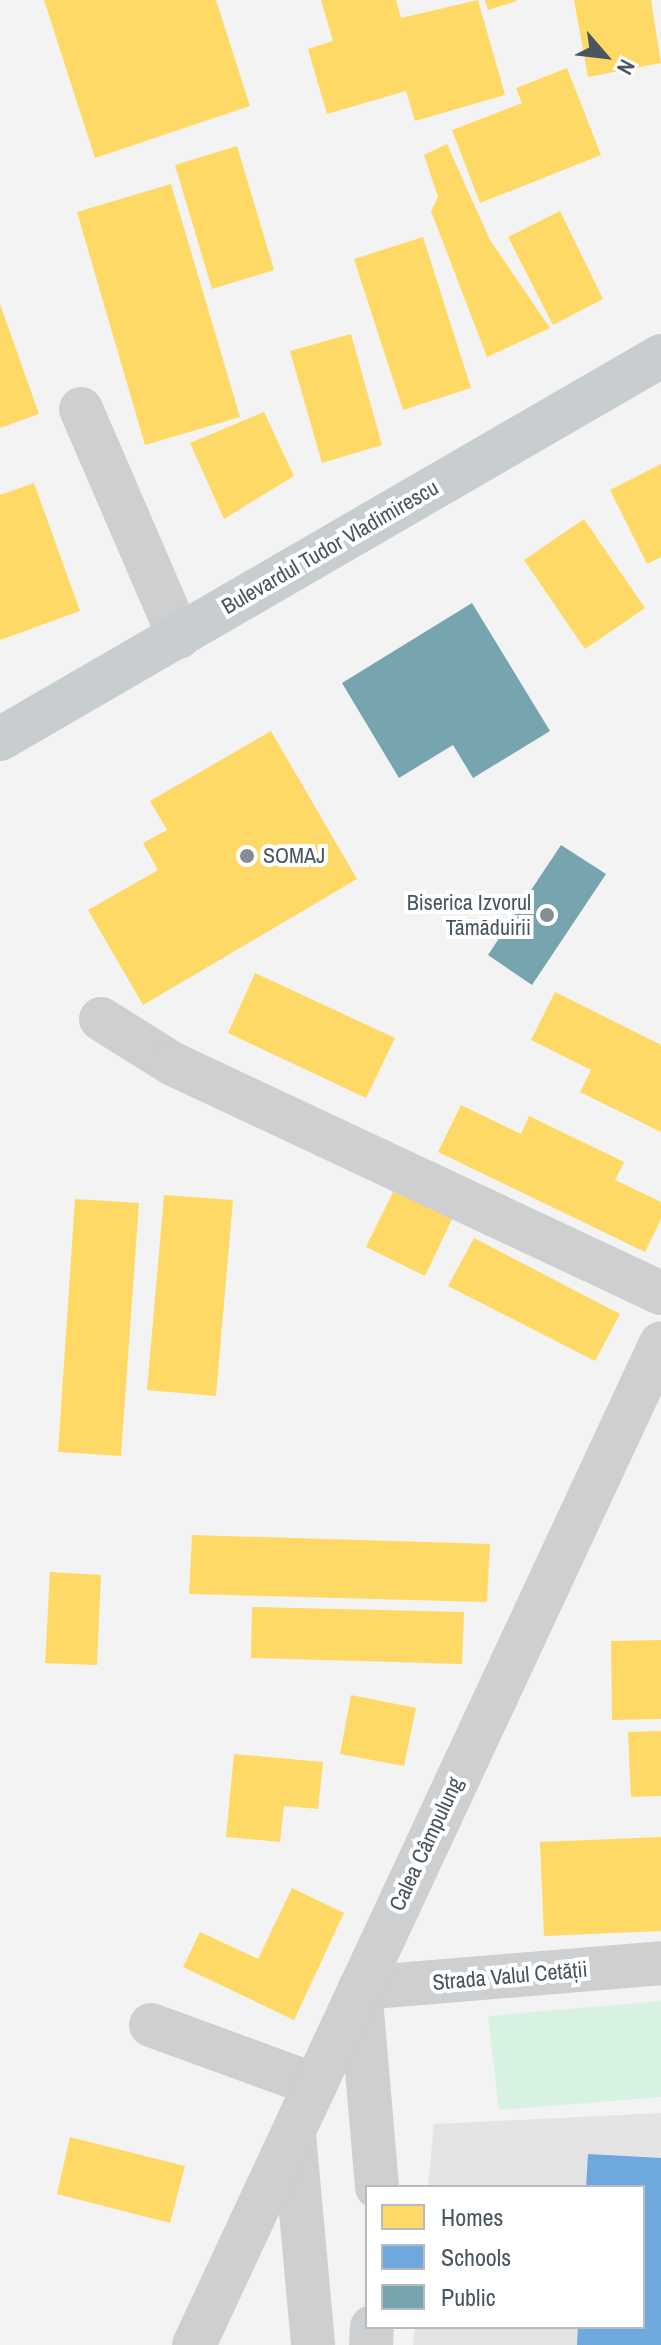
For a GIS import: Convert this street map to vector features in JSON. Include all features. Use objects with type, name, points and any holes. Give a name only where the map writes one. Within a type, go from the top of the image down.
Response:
[{"type":"main road","name":"Bulevardul Tudor Vladimirescu","points":[[0,739],[661,356]]},
{"type":"street","points":[[81,409],[179,637]]},
{"type":"street","points":[[101,1019],[173,1064],[661,1293]]},
{"type":"street","name":"Calea Câmpulung","points":[[194,2345],[661,1343]]},
{"type":"street","name":"Strada Valul Cetății","points":[[360,1988],[661,1963]]},
{"type":"street","points":[[360,1988],[375,2119],[377,2185]]},
{"type":"street","points":[[151,2025],[315,2085]]},
{"type":"street","points":[[294,2133],[313,2345]]},
{"type":"shaded area","points":[[661,2113],[661,2345],[413,2345],[415,2329],[645,2329],[645,2185],[428,2185],[434,2124]]},
{"type":"green space","points":[[661,2001],[661,2097],[499,2110],[488,2016]]},
{"type":"building: Homes","points":[[44,0],[216,0],[250,106],[95,158]]},
{"type":"building: Homes","points":[[321,0],[396,0],[401,18],[478,0],[505,95],[415,121],[406,91],[327,114],[308,49],[333,41]]},
{"type":"building: Homes","points":[[485,0],[517,0],[517,1],[488,10]]},
{"type":"building: Homes","points":[[574,0],[651,0],[661,63],[588,77]]},
{"type":"building: Homes","points":[[567,68],[601,155],[480,203],[452,130],[522,103],[516,88]]},
{"type":"building: Homes","points":[[447,144],[490,240],[550,328],[487,357],[431,211],[438,197],[424,155]]},
{"type":"building: Homes","points":[[237,146],[274,270],[212,289],[175,165]]},
{"type":"building: Homes","points":[[171,184],[240,417],[145,445],[77,212]]},
{"type":"building: Homes","points":[[560,211],[603,299],[553,325],[508,237]]},
{"type":"building: Homes","points":[[423,237],[471,388],[403,410],[354,259]]},
{"type":"building: Homes","points":[[0,304],[39,414],[0,428]]},
{"type":"building: Homes","points":[[351,334],[382,445],[322,463],[290,351]]},
{"type":"building: Homes","points":[[264,412],[294,476],[224,519],[190,443]]},
{"type":"building: Homes","points":[[661,464],[661,557],[647,564],[610,490]]},
{"type":"building: Homes","points":[[34,483],[80,611],[0,640],[0,495]]},
{"type":"building: Homes","points":[[584,519],[645,608],[585,649],[524,560]]},
{"type":"building: Homes","name":"SOMAJ","points":[[271,731],[357,879],[143,1005],[88,910],[158,870],[143,843],[167,830],[150,801]]},
{"type":"building: Homes","points":[[255,973],[395,1038],[366,1098],[228,1033]]},
{"type":"building: Homes","points":[[555,992],[661,1045],[661,1132],[580,1092],[591,1070],[531,1040]]},
{"type":"building: Homes","points":[[461,1105],[521,1134],[529,1116],[624,1162],[615,1180],[661,1202],[661,1219],[645,1252],[438,1152]]},
{"type":"building: Homes","points":[[395,1188],[453,1217],[425,1276],[366,1247]]},
{"type":"building: Homes","points":[[164,1195],[233,1200],[216,1396],[147,1390]]},
{"type":"building: Homes","points":[[75,1199],[139,1203],[121,1456],[58,1452]]},
{"type":"building: Homes","points":[[474,1238],[620,1314],[595,1361],[448,1286]]},
{"type":"building: Homes","points":[[192,1535],[490,1544],[487,1602],[189,1594]]},
{"type":"building: Homes","points":[[50,1572],[101,1575],[97,1665],[45,1663]]},
{"type":"building: Homes","points":[[252,1607],[464,1612],[462,1664],[251,1658]]},
{"type":"building: Homes","points":[[661,1640],[661,1719],[612,1720],[611,1641]]},
{"type":"building: Homes","points":[[351,1695],[416,1708],[404,1766],[340,1754]]},
{"type":"building: Homes","points":[[661,1731],[661,1796],[631,1797],[628,1732]]},
{"type":"building: Homes","points":[[234,1754],[323,1762],[318,1809],[284,1806],[280,1842],[226,1837]]},
{"type":"building: Homes","points":[[661,1837],[661,1931],[544,1936],[540,1842]]},
{"type":"building: Homes","points":[[292,1888],[344,1913],[294,2020],[183,1967],[200,1932],[258,1959]]},
{"type":"building: Homes","points":[[70,2137],[185,2166],[170,2223],[57,2194]]},
{"type":"building: Schools","points":[[588,2154],[661,2158],[661,2345],[577,2345],[578,2329],[645,2329],[645,2185],[586,2185]]},
{"type":"building: Public","points":[[472,603],[550,731],[473,778],[453,745],[399,778],[342,683]]},
{"type":"building: Public","name":"Biserica Izvorul Tămăduirii","points":[[561,845],[606,874],[532,985],[488,955]]},
{"type":"place","name":"SOMAJ","points":[[247,856]]},
{"type":"place","name":"Biserica Izvorul Tămăduirii","points":[[547,915]]}]
